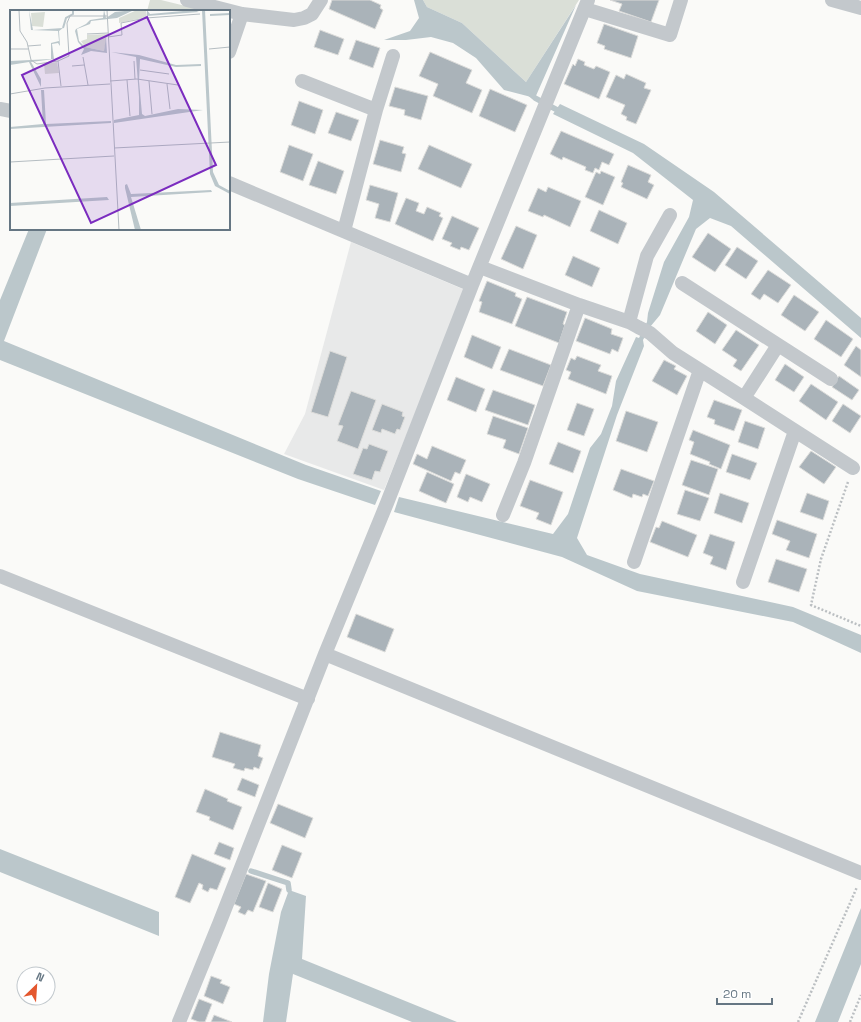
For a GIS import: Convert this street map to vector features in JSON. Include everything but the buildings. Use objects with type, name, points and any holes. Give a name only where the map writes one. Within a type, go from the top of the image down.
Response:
[{"type":"street","points":[[187,0],[226,10]]},
{"type":"street","points":[[230,11],[242,14],[294,20],[304,18],[312,14],[321,0]]},
{"type":"street","points":[[179,1022],[325,654],[387,503],[472,285],[587,4],[670,35],[681,0]]},
{"type":"street","points":[[832,0],[861,8]]},
{"type":"street","points":[[230,49],[242,14]]},
{"type":"street","points":[[344,231],[376,110],[393,56]]},
{"type":"street","points":[[302,81],[376,110]]},
{"type":"street","points":[[0,109],[10,112]]},
{"type":"street","points":[[230,184],[472,285]]},
{"type":"street","points":[[639,327],[647,256],[670,215]]},
{"type":"street","points":[[480,268],[639,327],[673,354],[853,468]]},
{"type":"street","points":[[682,283],[831,379]]},
{"type":"street","points":[[503,515],[524,463],[579,305]]},
{"type":"street","points":[[744,398],[778,345]]},
{"type":"street","points":[[634,562],[700,370]]},
{"type":"street","points":[[743,582],[794,431]]},
{"type":"street","points":[[0,576],[308,699]]},
{"type":"street","points":[[325,654],[859,879]]},
{"type":"path","points":[[853,468],[821,559],[811,605],[861,626]]},
{"type":"path","points":[[798,1022],[859,879]]},
{"type":"path","points":[[850,1022],[861,995]]},
{"type":"shaded area","points":[[150,0],[161,0],[202,10],[147,10]]},
{"type":"shaded area","points":[[414,0],[423,0],[427,7],[462,23],[526,82],[576,5],[535,98],[504,90],[476,58],[453,43],[431,37],[406,40],[384,40],[410,31],[419,18]]},
{"type":"shaded area","points":[[423,0],[579,0],[526,82],[462,23],[427,7]]},
{"type":"shaded area","points":[[560,104],[644,144],[714,192],[861,318],[861,338],[731,226],[710,218],[696,229],[660,315],[650,327],[643,340],[644,346],[617,415],[577,538],[587,555],[640,574],[793,607],[861,635],[861,653],[793,622],[637,591],[562,557],[394,512],[399,497],[553,534],[568,514],[590,448],[601,434],[612,406],[616,381],[636,337],[639,338],[647,322],[648,313],[664,262],[689,217],[693,200],[633,153],[553,114]]},
{"type":"shaded area","points":[[29,230],[47,230],[4,341],[306,465],[381,491],[375,505],[298,479],[0,360],[0,300]]},
{"type":"shaded area","points":[[351,242],[465,290],[384,490],[284,454],[305,414]]},
{"type":"shaded area","points":[[0,849],[159,912],[159,936],[0,872]]},
{"type":"shaded area","points":[[289,890],[306,896],[302,959],[457,1022],[412,1022],[293,974],[286,1022],[263,1022],[269,974],[281,912]]},
{"type":"shaded area","points":[[861,908],[861,964],[838,1022],[815,1022]]},
{"type":"waterway","points":[[529,93],[535,98],[561,112]]},
{"type":"waterway","points":[[251,871],[288,883],[289,890]]}]
